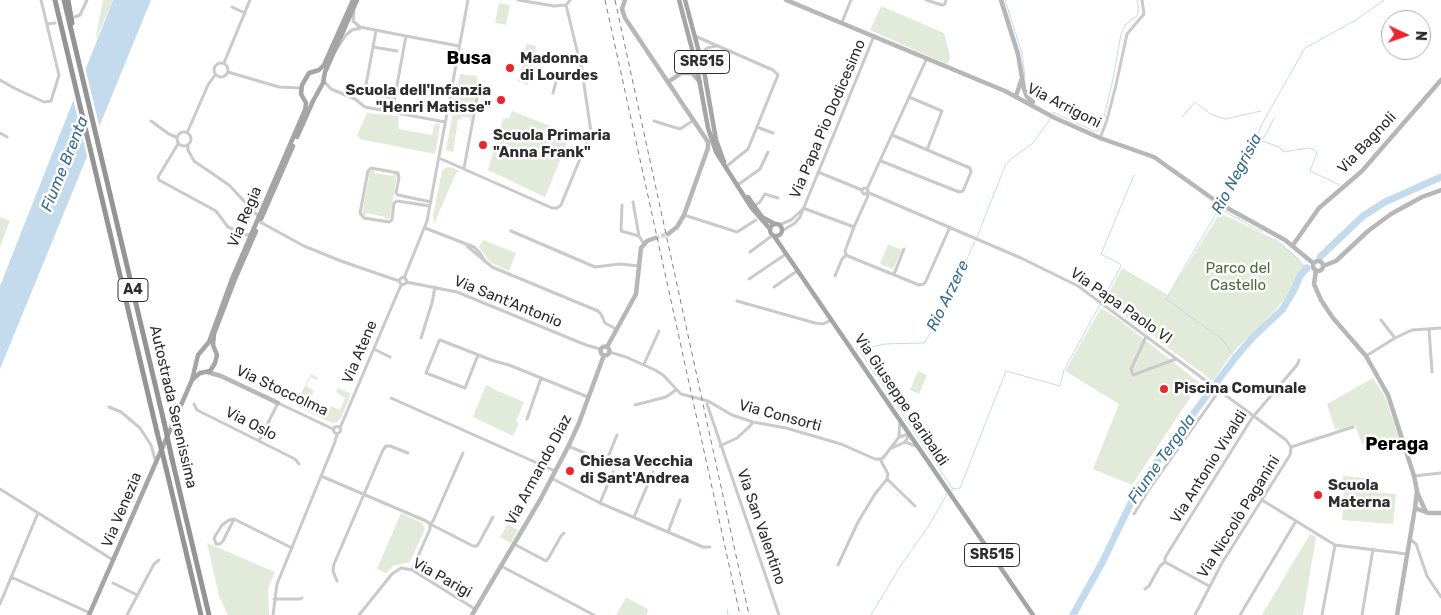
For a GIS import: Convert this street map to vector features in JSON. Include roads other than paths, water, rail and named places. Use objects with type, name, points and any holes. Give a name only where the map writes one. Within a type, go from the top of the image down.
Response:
[{"type":"highway","name":"Autostrada Serenissima","points":[[55,0],[201,615]]},
{"type":"highway","name":"Autostrada Serenissima","points":[[64,0],[210,615]]},
{"type":"highway","points":[[68,0],[72,15],[72,34]]},
{"type":"main road","points":[[301,88],[307,74],[322,68],[324,65],[353,0]]},
{"type":"main road","name":"Via Regia","points":[[176,414],[192,380],[198,355],[208,342],[229,286],[314,98],[320,91],[332,56],[358,0]]},
{"type":"main road","name":"SR515","points":[[679,0],[693,49],[708,128],[718,152]]},
{"type":"main road","name":"SR515","points":[[685,0],[700,55],[718,152]]},
{"type":"main road","points":[[315,71],[323,79]]},
{"type":"main road","name":"Via Regia","points":[[192,380],[211,369],[215,363],[217,355],[213,342],[214,334],[259,219],[305,110],[306,103],[301,94],[301,88]]},
{"type":"main road","points":[[304,97],[314,98]]},
{"type":"main road","name":"Via Giuseppe Garibaldi","points":[[718,152],[764,219],[777,224],[782,232],[781,244]]},
{"type":"main road","name":"Via Giuseppe Garibaldi","points":[[718,152],[758,220],[770,230],[781,244],[797,271],[1033,615]]},
{"type":"main road","points":[[770,230],[777,224]]},
{"type":"main road","points":[[774,235],[777,236],[782,232]]},
{"type":"main road","points":[[204,347],[214,348]]},
{"type":"main road","points":[[196,364],[198,369],[205,372]]},
{"type":"main road","name":"Via Venezia","points":[[90,614],[176,414]]},
{"type":"street","points":[[0,80],[44,102],[51,101],[59,74],[41,0]]},
{"type":"street","points":[[75,17],[80,15],[87,0]]},
{"type":"street","points":[[224,63],[250,0]]},
{"type":"street","points":[[358,0],[353,17],[355,24],[362,28],[459,46]]},
{"type":"street","points":[[399,281],[401,278],[404,278],[425,228],[468,0]]},
{"type":"street","points":[[518,0],[549,5],[566,5]]},
{"type":"street","points":[[566,5],[570,0]]},
{"type":"street","points":[[625,0],[622,9],[625,18],[707,139],[708,148],[684,215],[677,227],[668,234]]},
{"type":"street","name":"Via Arrigoni","points":[[787,0],[1016,96],[1051,116],[1100,138],[1154,157],[1222,205],[1293,245],[1313,263]]},
{"type":"street","points":[[842,22],[852,0]]},
{"type":"street","points":[[926,0],[942,6],[946,0]]},
{"type":"street","points":[[1001,0],[1018,54],[1022,78],[1021,87],[1016,96]]},
{"type":"street","points":[[1100,138],[1116,85],[1126,36],[1144,14],[1142,0]]},
{"type":"street","points":[[439,158],[552,208],[557,208],[562,203],[591,132],[582,70],[566,5]]},
{"type":"street","points":[[232,7],[245,13]]},
{"type":"street","points":[[48,24],[55,23]]},
{"type":"street","points":[[332,56],[346,35],[352,30],[362,28]]},
{"type":"street","points":[[376,31],[366,92],[394,98]]},
{"type":"street","points":[[392,112],[406,36]]},
{"type":"street","points":[[695,36],[777,73],[777,78],[747,151],[727,166]]},
{"type":"street","name":"Via Papa Pio Dodicesimo","points":[[782,232],[799,219],[874,36]]},
{"type":"street","points":[[373,46],[397,51]]},
{"type":"street","points":[[700,55],[707,48],[717,46]]},
{"type":"street","points":[[668,82],[680,74],[688,65],[693,49]]},
{"type":"street","points":[[835,276],[846,254],[845,251],[854,227],[868,196],[867,191],[927,58]]},
{"type":"street","points":[[215,75],[212,66],[218,62],[228,66],[228,72]]},
{"type":"street","points":[[553,93],[559,76],[582,70]]},
{"type":"street","points":[[215,75],[222,77],[228,72]]},
{"type":"street","points":[[228,72],[279,87],[301,88]]},
{"type":"street","points":[[680,74],[686,72],[692,74],[700,82]]},
{"type":"street","points":[[187,133],[204,92],[215,75]]},
{"type":"street","points":[[323,79],[331,89],[355,99],[366,107],[446,122]]},
{"type":"street","name":"Via Bagnoli","points":[[1293,245],[1324,202],[1362,172],[1441,80]]},
{"type":"street","points":[[1006,92],[1021,87]]},
{"type":"street","points":[[1021,87],[1027,97],[1043,111]]},
{"type":"street","points":[[320,91],[331,89]]},
{"type":"street","points":[[464,168],[478,93]]},
{"type":"street","points":[[909,97],[942,111],[927,150]]},
{"type":"street","points":[[654,121],[680,129],[694,120]]},
{"type":"street","points":[[151,121],[176,137]]},
{"type":"street","points":[[758,127],[773,133]]},
{"type":"street","points":[[176,137],[180,132],[187,133],[191,139],[188,144],[188,150],[194,161],[229,185],[259,219],[294,242],[399,281],[401,285],[406,282],[404,278]]},
{"type":"street","points":[[0,134],[7,137]]},
{"type":"street","points":[[881,160],[962,192],[971,169],[892,136]]},
{"type":"street","points":[[176,137],[178,144],[158,178],[216,211],[228,227],[247,235],[252,234]]},
{"type":"street","points":[[178,144],[182,146],[188,144]]},
{"type":"street","points":[[739,184],[760,169],[768,152]]},
{"type":"street","points":[[371,168],[398,173],[396,193],[398,195],[430,204],[397,201],[394,203],[392,220],[389,222],[364,218],[360,213],[368,171],[371,168]]},
{"type":"street","points":[[818,172],[862,190],[864,188],[867,191]]},
{"type":"street","points":[[1316,270],[1320,270],[1323,266],[1336,261],[1368,231],[1391,214],[1422,197],[1441,190]]},
{"type":"street","name":"Via Papa Paolo VI","points":[[867,191],[980,240],[1078,286],[1289,442],[1292,447]]},
{"type":"street","points":[[754,206],[766,194],[778,198]]},
{"type":"street","points":[[633,202],[640,236],[644,244]]},
{"type":"street","points":[[622,206],[621,231],[640,236]]},
{"type":"street","points":[[802,209],[854,227]]},
{"type":"street","name":"Via Papa Pio Dodicesimo","points":[[777,224],[791,220],[802,209]]},
{"type":"street","points":[[684,215],[737,232],[758,220]]},
{"type":"street","points":[[846,254],[919,285],[924,284],[950,227]]},
{"type":"street","points":[[425,228],[477,250],[485,262],[492,267],[598,311],[605,323],[617,330]]},
{"type":"street","points":[[511,231],[595,267],[620,264],[640,266]]},
{"type":"street","points":[[750,252],[774,235]]},
{"type":"street","points":[[608,349],[603,346],[600,349],[604,355],[608,349],[636,294],[640,251],[644,244],[655,238]]},
{"type":"street","points":[[894,274],[904,249]]},
{"type":"street","points":[[749,279],[786,254]]},
{"type":"street","points":[[1323,266],[1319,261],[1313,263],[1313,268],[1316,270],[1314,284],[1321,300],[1333,318],[1366,356],[1391,401],[1417,491],[1426,512]]},
{"type":"street","points":[[774,287],[797,271]]},
{"type":"street","name":"Via Sant'Antonio","points":[[406,282],[464,294],[586,345],[600,349]]},
{"type":"street","name":"Via Atene","points":[[273,615],[277,584],[337,434],[340,431],[401,285]]},
{"type":"street","points":[[422,338],[435,287]]},
{"type":"street","points":[[738,301],[814,323],[823,324],[831,320]]},
{"type":"street","points":[[1381,320],[1395,338]]},
{"type":"street","points":[[1366,356],[1412,330],[1441,328]]},
{"type":"street","points":[[1430,329],[1432,372]]},
{"type":"street","points":[[644,364],[659,331]]},
{"type":"street","points":[[1146,336],[1131,369],[1133,375],[1176,359]]},
{"type":"street","points":[[478,355],[465,388],[426,372],[440,340],[588,397]]},
{"type":"street","points":[[374,349],[390,357]]},
{"type":"street","name":"Via Consorti","points":[[608,349],[660,373],[681,394],[708,401],[732,415],[752,422],[786,428],[840,444],[875,459],[880,459]]},
{"type":"street","name":"Via Armando Diaz","points":[[472,615],[555,472],[579,423],[604,355]]},
{"type":"street","name":"Via Antonio Vivaldi","points":[[1145,589],[1149,586],[1161,564],[1165,562],[1169,551],[1253,416],[1297,365],[1299,360]]},
{"type":"street","name":"Via Stoccolma","points":[[215,363],[216,371],[220,376]]},
{"type":"street","name":"Via Stoccolma","points":[[205,372],[220,376],[333,429]]},
{"type":"street","points":[[527,419],[541,378]]},
{"type":"street","points":[[635,404],[666,397],[676,390]]},
{"type":"street","points":[[1134,514],[1218,390]]},
{"type":"street","points":[[391,398],[555,472]]},
{"type":"street","points":[[259,441],[278,403]]},
{"type":"street","name":"Via Oslo","points":[[194,404],[197,410],[295,459],[299,464]]},
{"type":"street","name":"Via San Valentino","points":[[707,404],[780,615]]},
{"type":"street","points":[[108,407],[121,412],[140,428],[151,445],[157,460]]},
{"type":"street","points":[[900,420],[899,437],[892,448],[880,459],[888,474],[888,479],[915,506]]},
{"type":"street","points":[[720,446],[737,438],[752,422]]},
{"type":"street","points":[[337,434],[333,429],[336,426],[340,428]]},
{"type":"street","name":"Via Niccolò Paganini","points":[[1195,615],[1209,586],[1290,455],[1292,447],[1353,428]]},
{"type":"street","points":[[899,437],[910,434]]},
{"type":"street","points":[[892,448],[905,442],[910,434]]},
{"type":"street","points":[[568,446],[606,462],[617,435]]},
{"type":"street","points":[[905,442],[920,448]]},
{"type":"street","points":[[337,581],[334,576],[333,567],[385,447],[390,446],[408,454]]},
{"type":"street","points":[[412,570],[430,529],[430,524],[438,512],[463,453]]},
{"type":"street","points":[[600,503],[613,472]]},
{"type":"street","points":[[634,518],[653,472]]},
{"type":"street","points":[[1414,476],[1441,472]]},
{"type":"street","points":[[321,476],[426,520],[430,524],[475,546],[480,541],[493,517]]},
{"type":"street","points":[[551,478],[634,518],[703,547],[710,548]]},
{"type":"street","points":[[838,565],[858,522],[881,485],[888,479]]},
{"type":"street","points":[[0,489],[114,560]]},
{"type":"street","points":[[1396,615],[1417,491]]},
{"type":"street","points":[[668,532],[680,500]]},
{"type":"street","points":[[1262,500],[1335,545],[1407,554]]},
{"type":"street","points":[[1415,508],[1426,512],[1441,513]]},
{"type":"street","points":[[0,604],[38,513]]},
{"type":"street","points":[[234,519],[223,541],[218,545],[216,544],[214,538],[222,525],[234,519],[292,548]]},
{"type":"street","points":[[1240,615],[1296,521]]},
{"type":"street","points":[[514,544],[546,561],[564,533]]},
{"type":"street","points":[[1410,539],[1416,544],[1427,576],[1441,597]]},
{"type":"street","points":[[1322,615],[1335,545]]},
{"type":"street","points":[[1362,615],[1373,549]]},
{"type":"street","points":[[127,615],[154,564],[159,560]]},
{"type":"street","points":[[1165,562],[1209,586]]},
{"type":"street","points":[[501,566],[594,615]]},
{"type":"street","name":"Via Parigi","points":[[359,615],[394,572],[401,568],[412,570],[475,609]]},
{"type":"street","points":[[11,577],[90,614]]},
{"type":"street","points":[[113,583],[137,595]]},
{"type":"street","points":[[274,599],[302,598]]},
{"type":"water","name":"Fiume Brenta","points":[[113,0],[151,0],[0,369],[0,286]]},
{"type":"waterway","points":[[1005,0],[1022,53],[1025,78]]},
{"type":"waterway","name":"Rio Arzere","points":[[1052,112],[1094,131],[1098,131],[1104,117],[1121,34],[1126,24],[1137,16],[1139,9],[1137,0]]},
{"type":"waterway","name":"Rio Negrisia","points":[[1223,204],[1243,169],[1262,124],[1305,48],[1356,20],[1384,0]]},
{"type":"waterway","points":[[1182,117],[1195,102],[1210,114],[1225,119],[1261,111]]},
{"type":"waterway","points":[[1275,117],[1262,141],[1279,147],[1284,152],[1308,148],[1313,149],[1317,153],[1310,171],[1340,185]]},
{"type":"waterway","name":"Rio Arzere","points":[[977,237],[1005,166],[1012,158],[1033,143],[1051,118]]},
{"type":"waterway","points":[[953,489],[960,488],[1006,371],[1060,386],[1064,370],[1121,266],[1101,254],[1134,175]]},
{"type":"waterway","name":"Fiume Tergola","points":[[1320,257],[1363,216],[1385,202],[1441,177]]},
{"type":"waterway","name":"Rio Negrisia","points":[[1220,207],[1166,299],[1223,340],[1235,358]]},
{"type":"waterway","points":[[1220,209],[1262,232]]},
{"type":"waterway","points":[[1275,239],[1297,258],[1306,270]]},
{"type":"waterway","name":"Rio Arzere","points":[[950,491],[953,489],[861,353],[866,348],[885,344],[924,343],[941,317],[975,241]]},
{"type":"waterway","name":"Fiume Tergola","points":[[1073,615],[1103,561],[1139,486],[1235,358],[1253,337],[1282,310],[1300,276],[1307,268]]},
{"type":"waterway","name":"Rio Arzere","points":[[871,615],[947,494]]},
{"type":"waterway","points":[[727,609],[728,615]]},
{"type":"tunnel","points":[[655,238],[668,234]]},
{"type":"railway","points":[[605,0],[740,615]]},
{"type":"railway","points":[[615,0],[749,615]]},
{"type":"place","name":"Madonna di Lourdes","points":[[510,68]]},
{"type":"place","name":"Scuola dell'Infanzia \"Henri Matisse\"","points":[[501,100]]},
{"type":"place","name":"Scuola Primaria \"Anna Frank\"","points":[[483,145]]},
{"type":"place","name":"Piscina Comunale","points":[[1164,389]]},
{"type":"place","name":"Chiesa Vecchia di Sant'Andrea","points":[[570,471]]},
{"type":"place","name":"Scuola Materna","points":[[1318,495]]},
{"type":"district","name":"Busa","points":[[469,59]]},
{"type":"district","name":"Peraga","points":[[1397,445]]},
{"type":"park label","name":"Parco del Castello","points":[[1238,278]]}]
